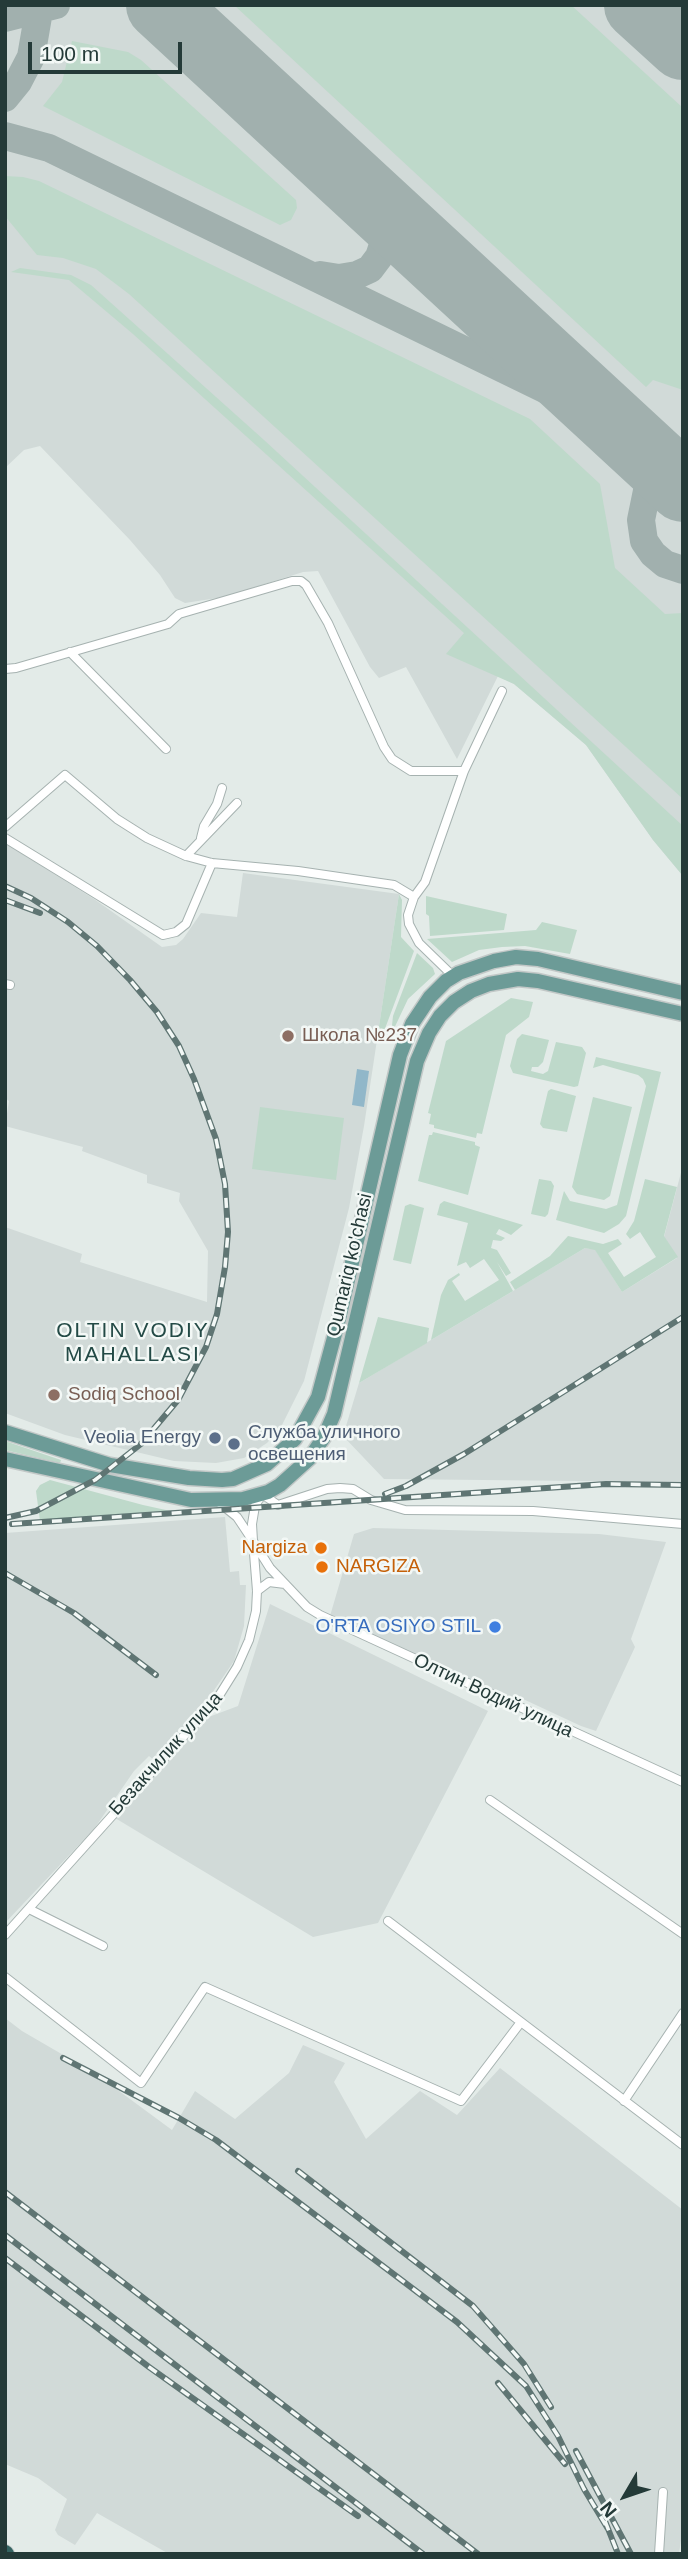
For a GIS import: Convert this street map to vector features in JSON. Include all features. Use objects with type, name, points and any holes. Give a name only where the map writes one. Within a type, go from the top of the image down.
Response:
[{"type":"main road","name":"Qumariq ko'chasi","points":[[5,1432],[110,1465],[154,1473],[222,1480],[257,1470],[286,1448],[302,1428],[318,1397],[405,1039],[425,1003],[453,976],[494,961],[527,958],[683,993]]},
{"type":"main road","name":"Qumariq ko'chasi","points":[[5,1459],[166,1496],[217,1501],[243,1499],[280,1485],[301,1468],[330,1426],[417,1061],[440,1016],[454,1002],[471,991],[518,979],[538,981],[683,1014]]},
{"type":"main road","points":[[372,1176],[389,1180]]},
{"type":"main road","points":[[73,1475],[77,1455]]},
{"type":"street","points":[[5,669],[168,624],[179,614],[292,581],[301,581],[328,623],[384,747],[392,759],[411,771],[464,771]]},
{"type":"street","points":[[70,652],[166,749]]},
{"type":"street","points":[[453,976],[419,943],[412,931],[408,915],[414,897],[425,882],[464,771],[502,691]]},
{"type":"street","points":[[5,827],[65,775],[117,819],[147,838],[186,856],[212,863],[298,871],[394,885],[414,897]]},
{"type":"street","points":[[201,838],[222,788]]},
{"type":"street","points":[[186,856],[237,803]]},
{"type":"street","points":[[5,838],[163,935],[176,932],[186,924],[212,863]]},
{"type":"street","points":[[253,1542],[252,1518],[262,1494],[278,1505],[327,1489],[341,1488],[353,1489],[371,1500],[405,1510],[533,1511],[683,1524]]},
{"type":"street","name":"Олтин Водий улица","points":[[217,1501],[237,1517],[270,1568],[285,1584],[307,1606],[335,1623],[683,1782]]},
{"type":"street","name":"Безакчилик улица","points":[[5,1935],[231,1680],[253,1626],[257,1591],[253,1542]]},
{"type":"street","points":[[257,1591],[269,1582],[285,1584]]},
{"type":"street","points":[[490,1800],[683,1934]]},
{"type":"street","points":[[29,1909],[103,1946]]},
{"type":"street","points":[[388,1921],[683,2145]]},
{"type":"street","points":[[5,1977],[141,2083],[205,1987],[461,2101],[521,2022]]},
{"type":"street","points":[[624,2101],[683,2013]]},
{"type":"street","points":[[659,2554],[663,2492]]},
{"type":"shaded area","points":[[5,5],[683,5],[683,876],[653,840],[586,745],[514,684],[498,676],[457,759],[406,667],[379,678],[370,667],[318,571],[303,572],[224,597],[185,603],[175,598],[160,575],[130,540],[40,446],[24,450],[5,468]]},
{"type":"shaded area","points":[[5,843],[94,899],[162,947],[176,945],[183,939],[201,913],[237,917],[243,873],[399,894],[349,1208],[304,1381],[280,1429],[267,1443],[244,1458],[216,1463],[174,1461],[65,1435],[5,1413],[5,1227],[82,1254],[80,1262],[207,1302],[208,1251],[179,1201],[180,1193],[147,1183],[147,1175],[82,1151],[83,1147],[5,1126],[9,1101],[5,1098]]},
{"type":"shaded area","points":[[683,1165],[683,1482],[384,1479],[343,1436],[359,1383],[585,1248],[595,1249],[622,1292],[677,1258],[664,1237]]},
{"type":"shaded area","points":[[225,1517],[230,1572],[239,1571],[240,1585],[246,1585],[244,1626],[234,1661],[206,1702],[155,1761],[149,1756],[134,1771],[94,1829],[5,1923],[5,1533]]},
{"type":"shaded area","name":"O'RTA OSIYO STIL","points":[[373,1528],[599,1534],[666,1542],[631,1639],[635,1647],[596,1731],[523,1699],[504,1696],[330,1616],[354,1534]]},
{"type":"shaded area","points":[[270,1604],[488,1711],[378,1923],[313,1937],[115,1818],[206,1718],[238,1706]]},
{"type":"shaded area","points":[[5,2018],[22,2031],[96,2074],[172,2130],[195,2091],[235,2119],[289,2073],[303,2045],[345,2063],[334,2082],[366,2139],[420,2091],[457,2115],[500,2068],[683,2210],[683,2526],[679,2554],[169,2554],[97,2513],[75,2545],[58,2535],[55,2530],[67,2499],[38,2478],[5,2464]]},
{"type":"green space","points":[[234,5],[571,5],[683,108],[683,390],[653,380],[646,387]]},
{"type":"green space","points":[[72,41],[128,52],[141,60],[296,200],[297,208],[291,220],[280,225],[43,106],[62,82]]},
{"type":"green space","points":[[5,176],[39,181],[530,419],[600,484],[615,568],[665,614],[683,613],[683,799],[129,294],[96,269],[63,258],[37,255],[5,216]]},
{"type":"green space","points":[[20,268],[71,275],[91,285],[264,440],[683,826],[683,876],[653,840],[586,745],[514,684],[446,654],[464,633],[133,334],[69,280],[11,272]]},
{"type":"green space","points":[[399,894],[402,900],[401,937],[414,951],[383,1034],[378,1033]]},
{"type":"green space","points":[[426,896],[507,914],[504,930],[430,936]]},
{"type":"green space","points":[[542,922],[577,930],[570,954],[525,946],[502,947],[479,950],[452,962],[427,939],[536,930]]},
{"type":"green space","points":[[417,953],[433,968],[435,974],[408,999],[391,1035],[393,1016]]},
{"type":"green space","points":[[511,998],[533,1002],[529,1017],[506,1035],[482,1134],[477,1133],[476,1138],[434,1128],[434,1125],[429,1124],[431,1114],[428,1113],[446,1041]]},
{"type":"green space","points":[[522,1034],[549,1040],[543,1062],[538,1067],[532,1067],[531,1071],[543,1074],[548,1071],[556,1042],[582,1047],[586,1053],[578,1086],[513,1073],[510,1066],[517,1039]]},
{"type":"green space","points":[[596,1057],[661,1072],[626,1216],[604,1233],[556,1220],[564,1191],[570,1201],[606,1209],[617,1205],[646,1086],[638,1075],[603,1065],[593,1068]]},
{"type":"green space","points":[[551,1089],[576,1096],[567,1132],[543,1128],[540,1124],[548,1091]]},
{"type":"green space","points":[[593,1097],[632,1107],[610,1196],[604,1200],[577,1194],[572,1187]]},
{"type":"green space","points":[[260,1107],[344,1118],[336,1180],[252,1169]]},
{"type":"green space","points":[[433,1132],[475,1142],[475,1145],[480,1147],[468,1195],[418,1181],[429,1135]]},
{"type":"green space","points":[[539,1179],[551,1181],[554,1186],[545,1217],[531,1214]]},
{"type":"green space","points":[[645,1179],[677,1187],[664,1236],[678,1257],[622,1292],[595,1250],[585,1248],[515,1290],[510,1282],[550,1256],[568,1236],[603,1244],[618,1239],[622,1244],[608,1253],[624,1277],[656,1257],[640,1232],[630,1239],[626,1234],[634,1221]]},
{"type":"green space","points":[[444,1201],[523,1225],[511,1235],[499,1229],[496,1234],[505,1238],[501,1241],[493,1240],[491,1248],[497,1250],[511,1273],[506,1276],[497,1262],[513,1291],[431,1340],[441,1295],[448,1280],[459,1273],[452,1281],[465,1301],[499,1280],[484,1259],[470,1268],[466,1262],[457,1266],[468,1223],[437,1215],[440,1204]]},
{"type":"green space","points":[[410,1204],[424,1208],[411,1264],[393,1260],[405,1206]]},
{"type":"green space","points":[[378,1317],[429,1328],[427,1343],[359,1383]]},
{"type":"green space","points":[[5,1441],[61,1460],[60,1463],[5,1450]]},
{"type":"green space","points":[[50,1480],[175,1512],[40,1521],[36,1491],[40,1485]]},
{"type":"water","points":[[357,1069],[369,1071],[364,1107],[352,1105]]},
{"type":"taxiway","points":[[5,98],[18,82],[31,57],[40,5]]},
{"type":"taxiway","points":[[5,18],[56,5]]},
{"type":"taxiway","points":[[155,5],[176,20]]},
{"type":"taxiway","points":[[678,5],[683,7]]},
{"type":"taxiway","points":[[5,136],[49,148],[610,421]]},
{"type":"taxiway","points":[[320,275],[339,278],[357,275],[370,269],[379,257],[384,242],[382,221],[360,189]]},
{"type":"taxiway","points":[[627,436],[654,451],[683,455]]},
{"type":"taxiway","points":[[683,456],[664,461],[654,469],[641,520],[644,541],[653,554],[665,564],[683,570]]},
{"type":"runway","points":[[161,5],[683,487]]},
{"type":"runway","points":[[639,5],[683,45]]},
{"type":"railway","points":[[5,886],[31,898],[68,922],[97,946],[157,1012],[179,1046],[216,1139],[225,1184],[228,1232],[217,1314],[206,1347],[178,1400],[141,1444],[95,1480],[36,1511],[5,1518]]},
{"type":"railway","points":[[5,900],[40,913]]},
{"type":"railway","points":[[385,1494],[406,1486],[464,1454],[683,1317]]},
{"type":"railway","points":[[12,1524],[606,1484],[683,1485]]},
{"type":"railway","points":[[5,1573],[74,1613],[156,1675]]},
{"type":"railway","points":[[63,2058],[216,2140],[457,2322],[526,2386],[558,2436],[584,2489],[608,2529]]},
{"type":"railway","points":[[298,2171],[473,2306],[524,2364],[551,2407]]},
{"type":"railway","points":[[5,2192],[478,2554]]},
{"type":"railway","points":[[5,2235],[423,2554]]},
{"type":"railway","points":[[5,2258],[149,2367],[358,2516]]},
{"type":"railway","points":[[498,2383],[565,2464]]},
{"type":"railway","points":[[576,2451],[631,2554]]},
{"type":"railway","points":[[605,2521],[618,2554]]},
{"type":"place","name":"Школа №237","points":[[288,1036]]},
{"type":"place","name":"Sodiq School","points":[[54,1395]]},
{"type":"place","name":"Veolia Energy","points":[[215,1438]]},
{"type":"place","name":"Служба уличного освещения","points":[[234,1444]]},
{"type":"place","name":"Nargiza","points":[[321,1548]]},
{"type":"place","name":"NARGIZA","points":[[322,1567]]},
{"type":"place","name":"O'RTA OSIYO STIL","points":[[495,1627]]},
{"type":"district","name":"OLTIN VODIY MAHALLASI","points":[[133,1343]]}]
